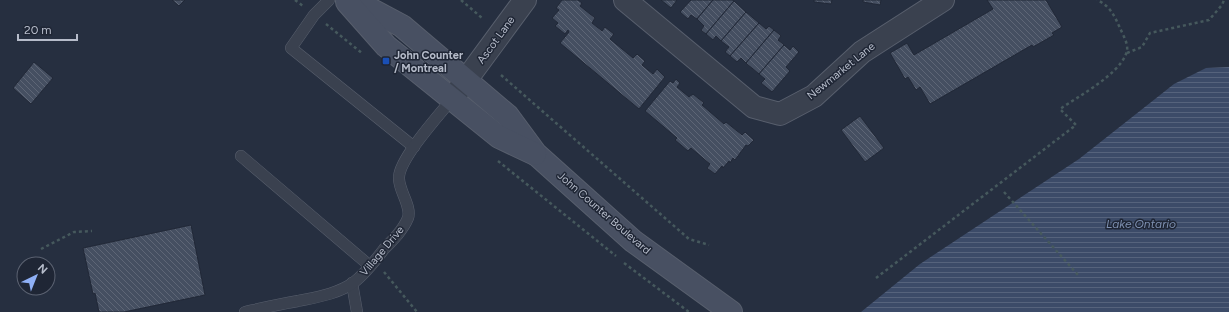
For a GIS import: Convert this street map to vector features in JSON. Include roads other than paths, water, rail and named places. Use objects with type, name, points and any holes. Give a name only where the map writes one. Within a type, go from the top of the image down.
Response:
[{"type":"main road","name":"John Counter Boulevard","points":[[345,0],[386,46],[499,137],[536,154]]},
{"type":"main road","name":"John Counter Boulevard","points":[[353,0],[402,26],[508,116],[536,154],[633,241],[731,312]]},
{"type":"street","name":"Ascot Lane","points":[[452,99],[525,0]]},
{"type":"street","name":"Newmarket Lane","points":[[625,0],[754,107],[780,114],[814,96],[862,52],[943,0]]},
{"type":"lane","points":[[329,0],[314,15],[291,48],[414,147]]},
{"type":"lane","name":"Village Drive","points":[[245,312],[338,291],[362,275],[402,229],[409,216],[407,202],[401,189],[399,176],[405,161],[414,147],[452,99]]},
{"type":"lane","points":[[241,156],[370,266]]},
{"type":"lane","points":[[352,283],[357,312]]},
{"type":"water","name":"Lake Ontario","points":[[1229,67],[1229,312],[861,312],[920,264],[1079,159],[1174,84],[1206,68]]},
{"type":"place","name":"John Counter / Montreal","points":[[386,61]]}]
